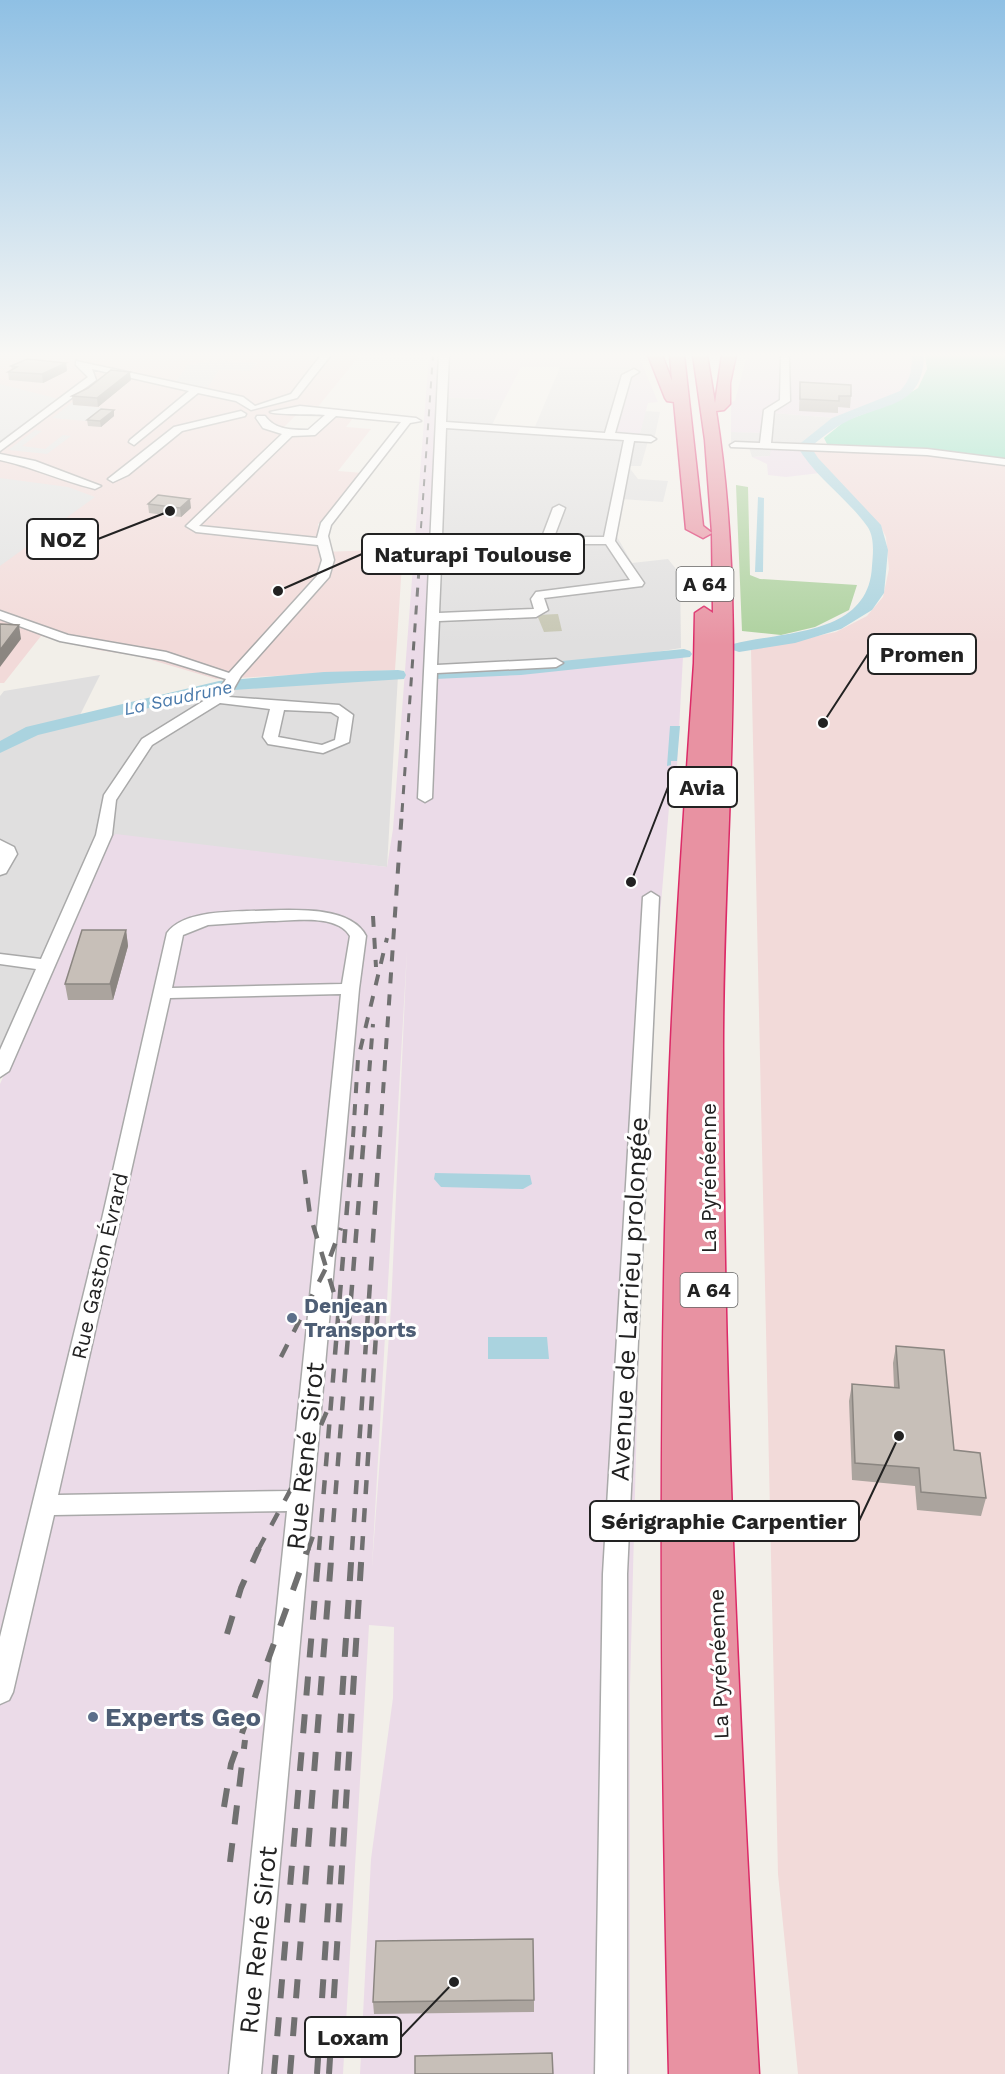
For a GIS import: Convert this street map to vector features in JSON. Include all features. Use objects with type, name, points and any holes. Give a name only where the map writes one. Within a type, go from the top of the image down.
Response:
[{"type":"highway","points":[[689,452],[695,529],[703,533]]},
{"type":"highway","name":"La Pyrénéenne","points":[[692,2074],[682,1715],[679,1283],[686,983],[704,663],[703,533],[698,452]]},
{"type":"highway","name":"La Pyrénéenne","points":[[712,452],[717,487],[724,660],[710,1028],[709,1284],[718,1654],[736,2074]]},
{"type":"highway","points":[[717,487],[724,481],[722,452]]},
{"type":"street","points":[[1,453],[76,481],[98,483],[113,490],[124,485],[120,477],[150,452]]},
{"type":"street","points":[[269,452],[192,526],[196,530],[323,542]]},
{"type":"street","points":[[0,1071],[104,835],[107,822],[106,803],[109,798],[147,742],[226,681],[238,665],[257,650],[322,577],[328,560],[322,531],[386,452]]},
{"type":"street","points":[[425,798],[441,452]]},
{"type":"street","points":[[432,617],[536,613],[542,610],[537,599],[540,595],[638,583],[609,541],[626,452]]},
{"type":"street","points":[[918,452],[1005,462]]},
{"type":"street","points":[[547,539],[559,508]]},
{"type":"street","points":[[436,540],[609,541]]},
{"type":"street","points":[[0,615],[65,638],[145,651],[202,668],[226,681],[233,702],[334,708],[346,715],[342,742],[323,749],[273,741],[270,737],[278,706]]},
{"type":"street","points":[[430,669],[556,663]]},
{"type":"street","points":[[0,845],[8,850],[9,854],[0,870]]},
{"type":"street","name":"Avenue de Larrieu prolongée","points":[[611,2074],[615,1574],[651,897]]},
{"type":"street","name":"Rue René Sirot","points":[[245,2074],[350,989],[358,936],[356,930],[341,921],[327,917],[268,918]]},
{"type":"street","name":"Rue Gaston Évrard","points":[[0,1692],[103,1257],[175,933],[185,925],[209,918],[268,918]]},
{"type":"street","points":[[0,959],[47,965]]},
{"type":"street","points":[[163,993],[350,989]]},
{"type":"street","points":[[43,1505],[301,1501]]},
{"type":"shaded area","points":[[0,452],[353,452],[338,471],[363,473],[335,510],[318,524],[318,536],[323,552],[403,549],[395,670],[216,679],[138,656],[98,650],[41,636],[4,683],[0,683]]},
{"type":"shaded area","points":[[25,452],[50,452],[47,454]]},
{"type":"shaded area","points":[[422,452],[436,452],[423,676],[493,675],[683,656],[677,767],[672,771],[656,964],[642,1222],[630,1687],[630,2074],[360,2074],[371,1859],[393,1698],[394,1627],[369,1625],[343,2074],[0,2074],[0,1084],[110,837],[116,834],[387,867],[393,829]],"holes":[[[407,950],[391,1308],[372,1566]]]},
{"type":"shaded area","points":[[436,452],[645,452],[641,466],[628,466],[638,479],[668,481],[663,502],[622,499],[616,535],[632,563],[668,559],[680,574],[681,648],[606,660],[424,671]]},
{"type":"shaded area","points":[[750,452],[785,452],[771,456],[752,457]]},
{"type":"shaded area","points":[[771,452],[802,452],[820,473],[786,477],[768,475],[767,464],[752,457],[770,456]]},
{"type":"shaded area","points":[[809,452],[932,454],[1005,464],[1005,2074],[798,2074],[778,1874],[751,650],[836,632],[867,616],[883,597],[889,569],[886,537],[880,525]]},
{"type":"shaded area","points":[[0,478],[68,487],[95,497],[0,566]]},
{"type":"shaded area","points":[[558,614],[562,631],[544,632],[537,615]]},
{"type":"shaded area","points":[[100,675],[77,721],[233,684],[398,675],[387,867],[104,835],[0,1071],[0,696],[4,691]]},
{"type":"green space","points":[[914,452],[1005,452],[1005,460]]},
{"type":"green space","points":[[736,485],[748,487],[750,575],[760,579],[857,585],[849,610],[815,627],[781,635],[742,631]]},
{"type":"water","points":[[758,497],[764,498],[763,572],[755,572]]},
{"type":"water","points":[[670,726],[680,726],[677,761],[671,761],[671,765],[667,766]]},
{"type":"water","points":[[435,1173],[530,1175],[532,1184],[523,1189],[441,1187],[434,1179]]},
{"type":"water","points":[[488,1337],[547,1337],[549,1359],[488,1359]]},
{"type":"building","points":[[158,495],[190,499],[180,508],[148,504]]},
{"type":"building","points":[[0,624],[19,625],[0,650]]},
{"type":"building","points":[[82,930],[126,930],[110,984],[65,984]]},
{"type":"building","points":[[896,1346],[944,1350],[954,1450],[980,1453],[986,1498],[921,1492],[919,1468],[855,1463],[852,1384],[899,1388]]},
{"type":"building","points":[[533,1939],[534,2000],[373,2002],[376,1941]]},
{"type":"building","points":[[552,2053],[553,2074],[415,2074],[415,2056]]},
{"type":"waterway","name":"La Saudrune","points":[[739,647],[795,638],[835,626],[867,607],[876,593],[880,576],[880,550],[874,525],[812,460],[807,452]]},
{"type":"waterway","name":"La Saudrune","points":[[435,674],[521,670],[684,654]]},
{"type":"waterway","name":"La Saudrune","points":[[0,748],[32,731],[219,686],[324,677],[398,675]]},
{"type":"railway","points":[[419,556],[426,452]]},
{"type":"railway","points":[[402,812],[420,555]]},
{"type":"railway","points":[[380,1137],[402,810]]},
{"type":"railway","points":[[373,916],[376,967]]},
{"type":"railway","points":[[353,1137],[358,1059],[387,938]]},
{"type":"railway","points":[[364,1137],[373,1024]]},
{"type":"railway","points":[[319,1550],[353,1135]]},
{"type":"railway","points":[[331,1550],[364,1135]]},
{"type":"railway","points":[[352,1550],[380,1135]]},
{"type":"railway","points":[[304,1170],[310,1215],[326,1268]]},
{"type":"railway","points":[[326,1268],[341,1228]]},
{"type":"railway","points":[[281,1357],[326,1268]]},
{"type":"railway","points":[[326,1268],[337,1303]]},
{"type":"railway","points":[[362,1550],[378,1304]]},
{"type":"railway","points":[[259,1549],[305,1463],[327,1411]]},
{"type":"railway","points":[[308,1550],[316,1528]]},
{"type":"railway","points":[[224,1807],[231,1764],[308,1548]]},
{"type":"railway","points":[[274,2074],[319,1548]]},
{"type":"railway","points":[[290,2074],[332,1548]]},
{"type":"railway","points":[[317,2074],[352,1548]]},
{"type":"railway","points":[[329,2074],[362,1548]]},
{"type":"railway","points":[[227,1634],[241,1588],[259,1549]]},
{"type":"railway","points":[[230,1862],[245,1740]]},
{"type":"place","name":"NOZ","points":[[170,511]]},
{"type":"place","name":"Naturapi Toulouse","points":[[278,591]]},
{"type":"place","name":"Promen","points":[[823,723]]},
{"type":"place","name":"Avia","points":[[631,882]]},
{"type":"place","name":"Denjean Transports","points":[[292,1318]]},
{"type":"place","name":"Sérigraphie Carpentier","points":[[899,1436]]},
{"type":"place","name":"Experts Geo","points":[[93,1717]]},
{"type":"place","name":"Loxam","points":[[454,1982]]}]
